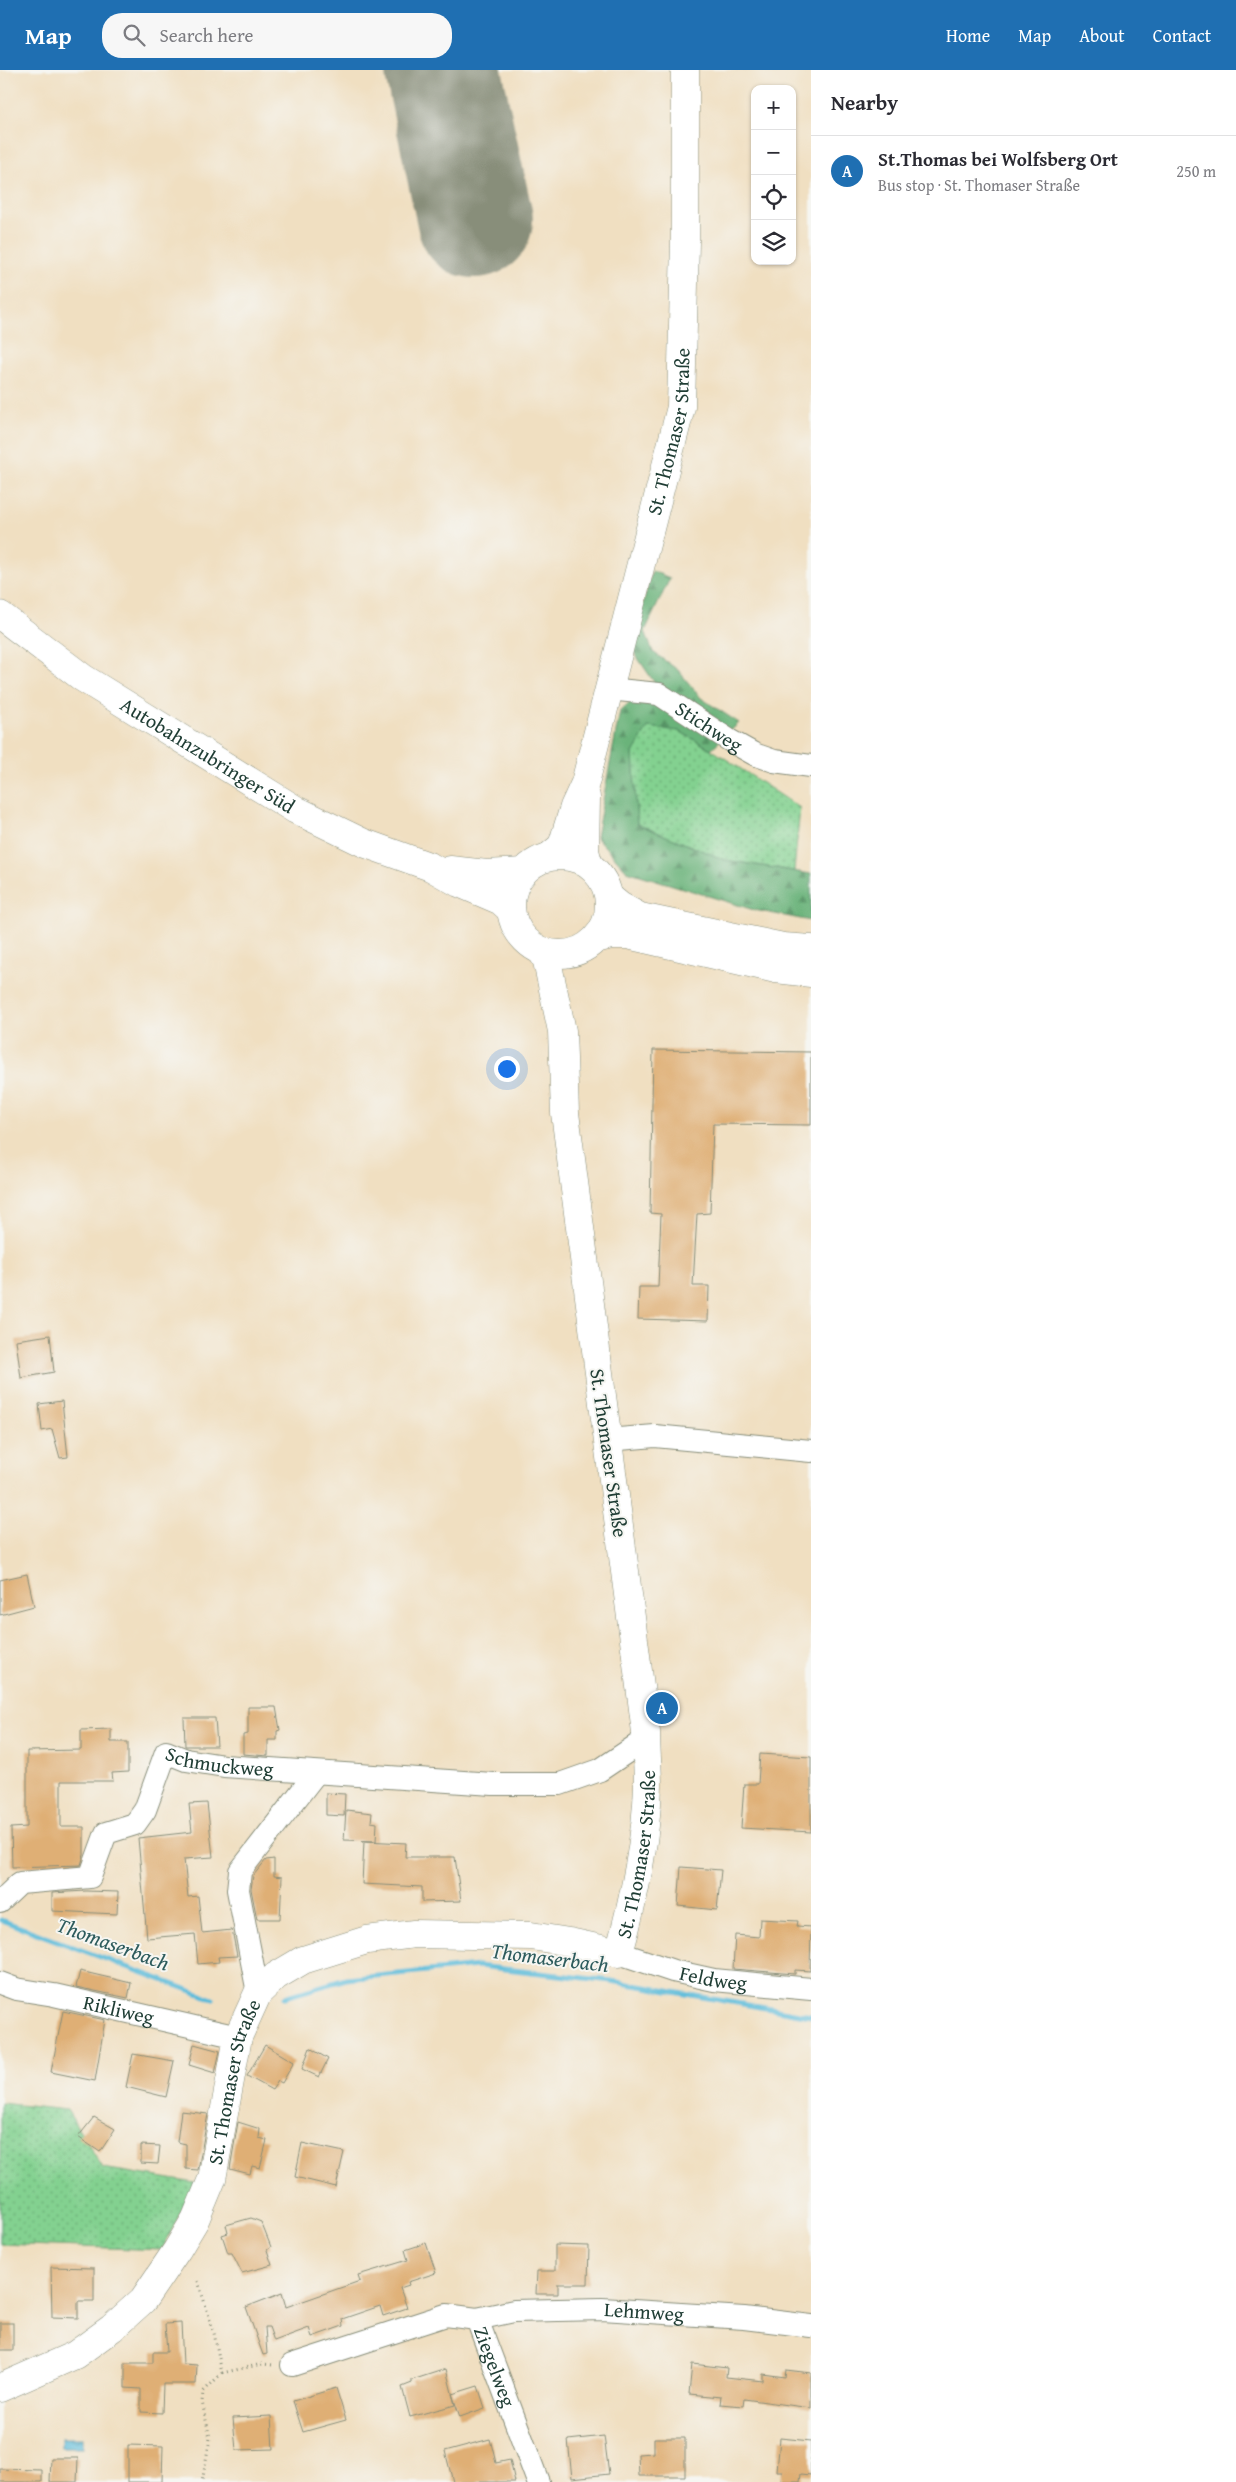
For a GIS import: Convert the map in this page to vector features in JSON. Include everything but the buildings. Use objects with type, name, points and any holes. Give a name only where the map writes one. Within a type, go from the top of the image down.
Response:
[{"type":"main road","name":"St. Thomaser Straße","points":[[550,856],[562,846],[574,807],[585,783],[681,407],[686,233],[685,70]]},
{"type":"main road","name":"Autobahnzubringer Süd","points":[[0,615],[84,678],[296,810],[364,843],[431,867],[459,883],[501,901],[510,910]]},
{"type":"main road","name":"St. Thomaser Straße","points":[[585,783],[585,851],[589,865]]},
{"type":"main road","points":[[586,945],[608,920],[609,897],[602,879],[589,865],[577,858],[550,856],[535,862],[523,872],[515,884],[510,910],[513,921],[524,939],[542,951],[560,955],[586,945],[611,935],[628,935],[776,969],[811,973]]},
{"type":"main road","name":"Autobahnzubringer Süd","points":[[431,867],[487,874],[523,872]]},
{"type":"main road","points":[[609,897],[620,906],[640,917],[783,947],[811,949]]},
{"type":"main road","name":"St. Thomaser Straße","points":[[562,1032],[572,962],[586,945]]},
{"type":"main road","name":"St. Thomaser Straße","points":[[0,2388],[75,2355],[112,2328],[143,2300],[195,2220],[212,2179],[238,2037],[258,1993],[276,1976],[303,1960],[367,1940],[414,1934],[531,1936],[619,1953],[631,1912],[644,1829],[648,1786],[646,1739],[565,1113],[562,1032],[547,961],[542,951]]},
{"type":"street","name":"Stichweg","points":[[608,689],[659,694],[729,740],[754,754],[774,761],[811,766]]},
{"type":"street","points":[[607,1440],[655,1436],[811,1451]]},
{"type":"street","name":"Schmuckweg","points":[[0,1902],[20,1883],[90,1877],[106,1833],[135,1824],[145,1810],[166,1752],[186,1760],[224,1766],[493,1784],[560,1784],[600,1770],[646,1739]]},
{"type":"street","name":"Schmuckweg","points":[[258,1993],[238,1890],[240,1871],[316,1773]]},
{"type":"street","name":"Feldweg","points":[[619,1953],[673,1971],[714,1980],[811,1989]]},
{"type":"street","name":"Rikliweg","points":[[0,1983],[16,1989],[54,1995],[238,2037]]},
{"type":"street","name":"Lehmweg","points":[[477,2319],[514,2311],[602,2309],[744,2318],[811,2326]]},
{"type":"street","name":"Ziegelweg","points":[[292,2365],[446,2315],[477,2319],[538,2482]]},
{"type":"path","points":[[198,2281],[214,2333],[222,2373]]},
{"type":"path","points":[[202,2482],[210,2438],[202,2402],[203,2392],[222,2373],[262,2364],[292,2365]]},
{"type":"green space","points":[[652,571],[670,578],[645,631],[653,652],[678,670],[701,698],[739,723],[711,749],[679,731],[648,727],[633,753],[637,824],[725,860],[811,874],[811,921],[754,910],[627,871],[596,837],[620,711],[654,682],[631,648]]},
{"type":"green space","points":[[648,726],[679,731],[711,749],[800,808],[794,871],[725,860],[637,824],[633,753]]},
{"type":"green space","points":[[0,2103],[67,2110],[103,2168],[195,2183],[162,2250],[0,2244]]},
{"type":"water","points":[[61,2438],[83,2438],[83,2447],[61,2447]]},
{"type":"waterway","name":"Thomaserbach","points":[[1,1920],[213,1999]]},
{"type":"waterway","name":"Thomaserbach","points":[[285,1997],[346,1979],[478,1966],[611,1981],[811,2016]]},
{"type":"runway","points":[[443,70],[475,220]]},
{"type":"place","name":"St.Thomas bei Wolfsberg Ort","points":[[662,1708]]}]
